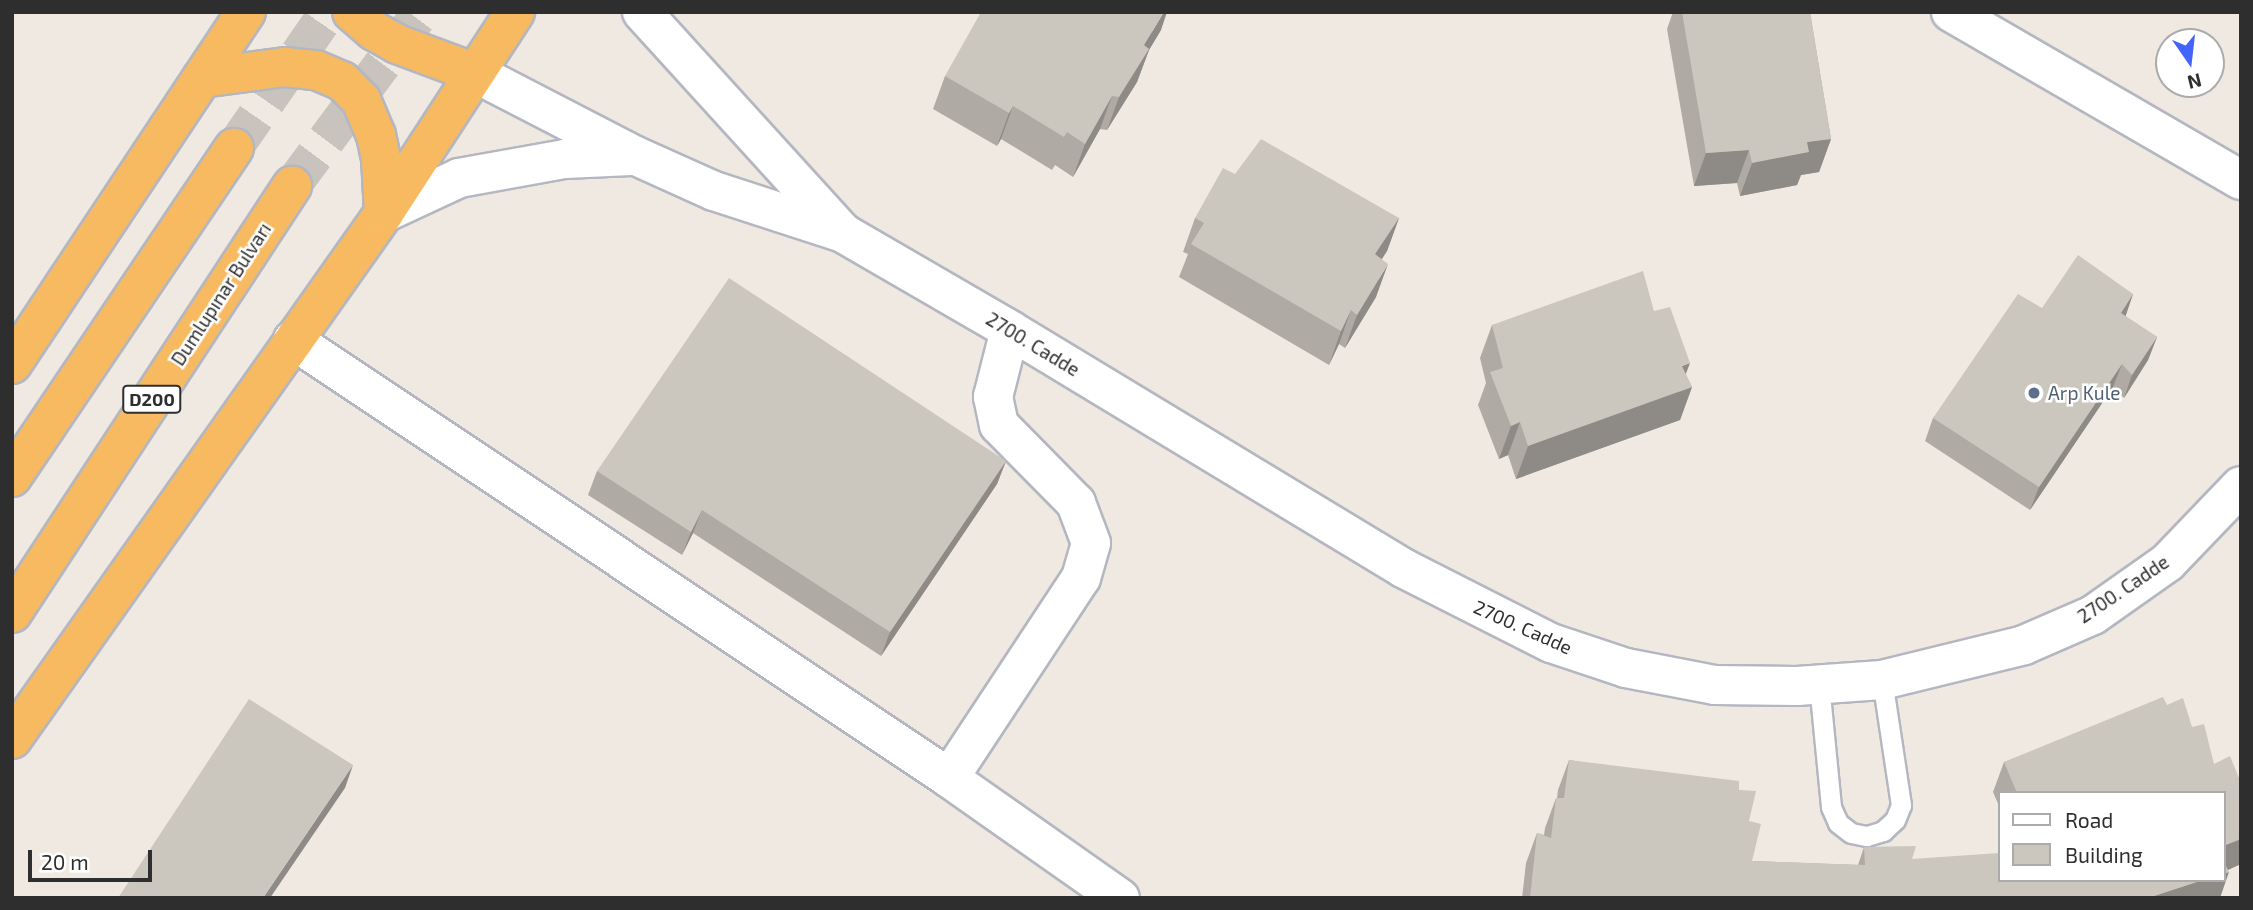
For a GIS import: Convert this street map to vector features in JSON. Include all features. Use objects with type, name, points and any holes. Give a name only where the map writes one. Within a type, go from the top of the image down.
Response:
[{"type":"highway","points":[[12,364],[246,12]]},
{"type":"highway","points":[[352,12],[374,32],[397,44],[475,74]]},
{"type":"highway","points":[[12,739],[384,213],[516,12]]},
{"type":"highway","points":[[202,78],[285,67],[316,70],[342,81],[360,100],[376,135],[381,158],[384,213]]},
{"type":"highway","points":[[12,477],[234,148]]},
{"type":"highway","name":"Dumlupınar Bulvarı","points":[[12,613],[292,186]]},
{"type":"street","name":"2700. Cadde","points":[[642,12],[843,233]]},
{"type":"street","points":[[682,12],[702,76]]},
{"type":"street","points":[[1951,12],[2241,180]]},
{"type":"street","name":"2700. Cadde","points":[[475,74],[636,156],[714,191],[843,233],[1010,330],[1403,568],[1551,643],[1626,668],[1716,685],[1819,684],[1882,680],[2024,645],[2093,615],[2168,562],[2241,486]]},
{"type":"street","points":[[384,213],[459,178],[565,159],[636,156]]},
{"type":"street","points":[[949,778],[1081,578],[1091,543],[1076,503],[999,425],[993,397],[1010,330]]},
{"type":"street","points":[[293,340],[949,778],[1120,898]]},
{"type":"lane","points":[[1819,684],[1831,807],[1838,823],[1851,833],[1867,836],[1883,831],[1895,820],[1901,805],[1882,680]]},
{"type":"building","points":[[981,12],[1164,12],[1144,45],[1149,49],[1119,97],[1112,96],[1085,144],[1067,132],[1064,137],[1013,106],[1009,113],[945,76]]},
{"type":"building","points":[[1682,12],[1810,12],[1831,139],[1807,142],[1809,152],[1752,163],[1749,150],[1706,153]]},
{"type":"building","points":[[1261,139],[1399,218],[1375,254],[1388,264],[1357,315],[1351,310],[1341,331],[1191,244],[1204,223],[1195,218],[1223,168],[1235,174]]},
{"type":"building","name":"Arp Kule","points":[[2078,255],[2133,294],[2121,313],[2157,337],[2132,375],[2122,364],[2039,487],[1933,418],[2018,294],[2042,308]]},
{"type":"building","points":[[1643,271],[1654,311],[1670,307],[1690,363],[1682,366],[1692,387],[1528,446],[1520,422],[1511,426],[1490,372],[1503,368],[1492,325]]},
{"type":"building","points":[[729,278],[1006,461],[890,632],[702,510],[691,532],[597,471]]},
{"type":"building","points":[[2163,697],[2167,705],[2183,698],[2192,727],[2204,724],[2214,764],[2230,756],[2241,783],[2241,839],[2225,845],[2225,791],[2016,791],[2004,762]]},
{"type":"building","points":[[249,699],[353,765],[263,898],[118,898]]},
{"type":"building","points":[[1569,760],[1739,781],[1739,790],[1756,791],[1749,821],[1761,824],[1752,861],[1865,865],[1864,847],[1916,846],[1912,859],[1997,853],[1997,882],[2197,882],[2148,898],[1530,898],[1537,833],[1551,838],[1556,798],[1564,798]]},
{"type":"tunnel","points":[[234,148],[328,12]]},
{"type":"tunnel","points":[[292,186],[421,12]]},
{"type":"place","name":"Arp Kule","points":[[2034,393]]}]
